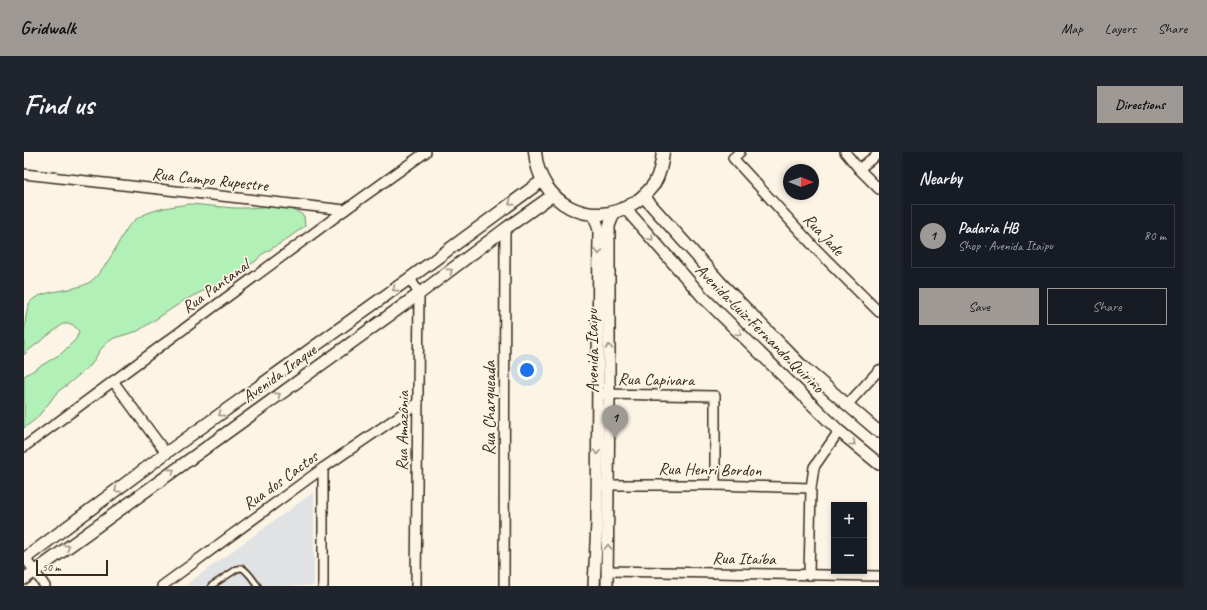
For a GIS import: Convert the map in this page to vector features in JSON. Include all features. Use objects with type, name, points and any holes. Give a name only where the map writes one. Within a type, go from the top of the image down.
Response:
[{"type":"main road","points":[[535,152],[537,167],[542,180],[553,195],[565,205],[581,212],[594,214],[620,210],[644,197],[654,183],[661,168],[663,152]]},
{"type":"street","name":"Rua Pantanal","points":[[24,447],[426,152]]},
{"type":"street","points":[[845,152],[879,189]]},
{"type":"street","points":[[859,169],[879,153]]},
{"type":"street","name":"Rua Jade","points":[[736,155],[816,250],[879,312]]},
{"type":"street","name":"Rua Campo Rupestre","points":[[24,174],[345,210]]},
{"type":"street","name":"Avenida Iraque","points":[[25,559],[166,453],[410,278],[542,180]]},
{"type":"street","name":"Avenida Iraque","points":[[24,579],[419,294],[553,195]]},
{"type":"street","name":"Avenida Luiz Fernando Quirino","points":[[644,197],[720,282],[795,360],[879,432]]},
{"type":"street","name":"Avenida Luiz Fernando Quirino","points":[[620,210],[702,296],[780,374],[839,431],[879,464]]},
{"type":"street","name":"Avenida Itaipu","points":[[607,586],[609,226],[620,210]]},
{"type":"street","name":"Avenida Itaipu","points":[[594,214],[599,230],[597,522],[594,586]]},
{"type":"street","name":"Rua Charqueada","points":[[504,586],[505,229]]},
{"type":"street","name":"Rua Amazônia","points":[[410,278],[419,294],[416,586]]},
{"type":"street","points":[[780,374],[783,367],[788,362],[795,360]]},
{"type":"street","points":[[847,405],[879,370]]},
{"type":"street","points":[[113,381],[166,453]]},
{"type":"street","name":"Rua Capivara","points":[[597,394],[715,396],[715,485]]},
{"type":"street","name":"Rua dos Cactos","points":[[162,586],[323,468],[418,403]]},
{"type":"street","points":[[809,575],[811,488],[814,467],[839,431]]},
{"type":"street","points":[[323,468],[323,586]]},
{"type":"street","name":"Rua Henri Bordon","points":[[597,485],[715,485],[811,488]]},
{"type":"street","points":[[25,559],[45,586]]},
{"type":"street","name":"Rua Itaíba","points":[[608,571],[879,576]]},
{"type":"lane","points":[[211,586],[237,569],[242,568],[258,586]]},
{"type":"shaded area","points":[[314,492],[314,586],[184,586]]},
{"type":"green space","points":[[189,204],[235,208],[280,207],[297,211],[304,216],[305,226],[261,255],[256,261],[226,283],[209,288],[185,300],[138,331],[114,338],[107,343],[101,349],[91,365],[60,390],[36,419],[24,428],[24,376],[62,353],[76,339],[79,331],[72,324],[63,324],[24,355],[25,320],[30,302],[42,295],[76,288],[90,282],[109,259],[128,227],[140,217],[156,210]]},
{"type":"place","name":"Padaria HB","points":[[615,438]]}]
